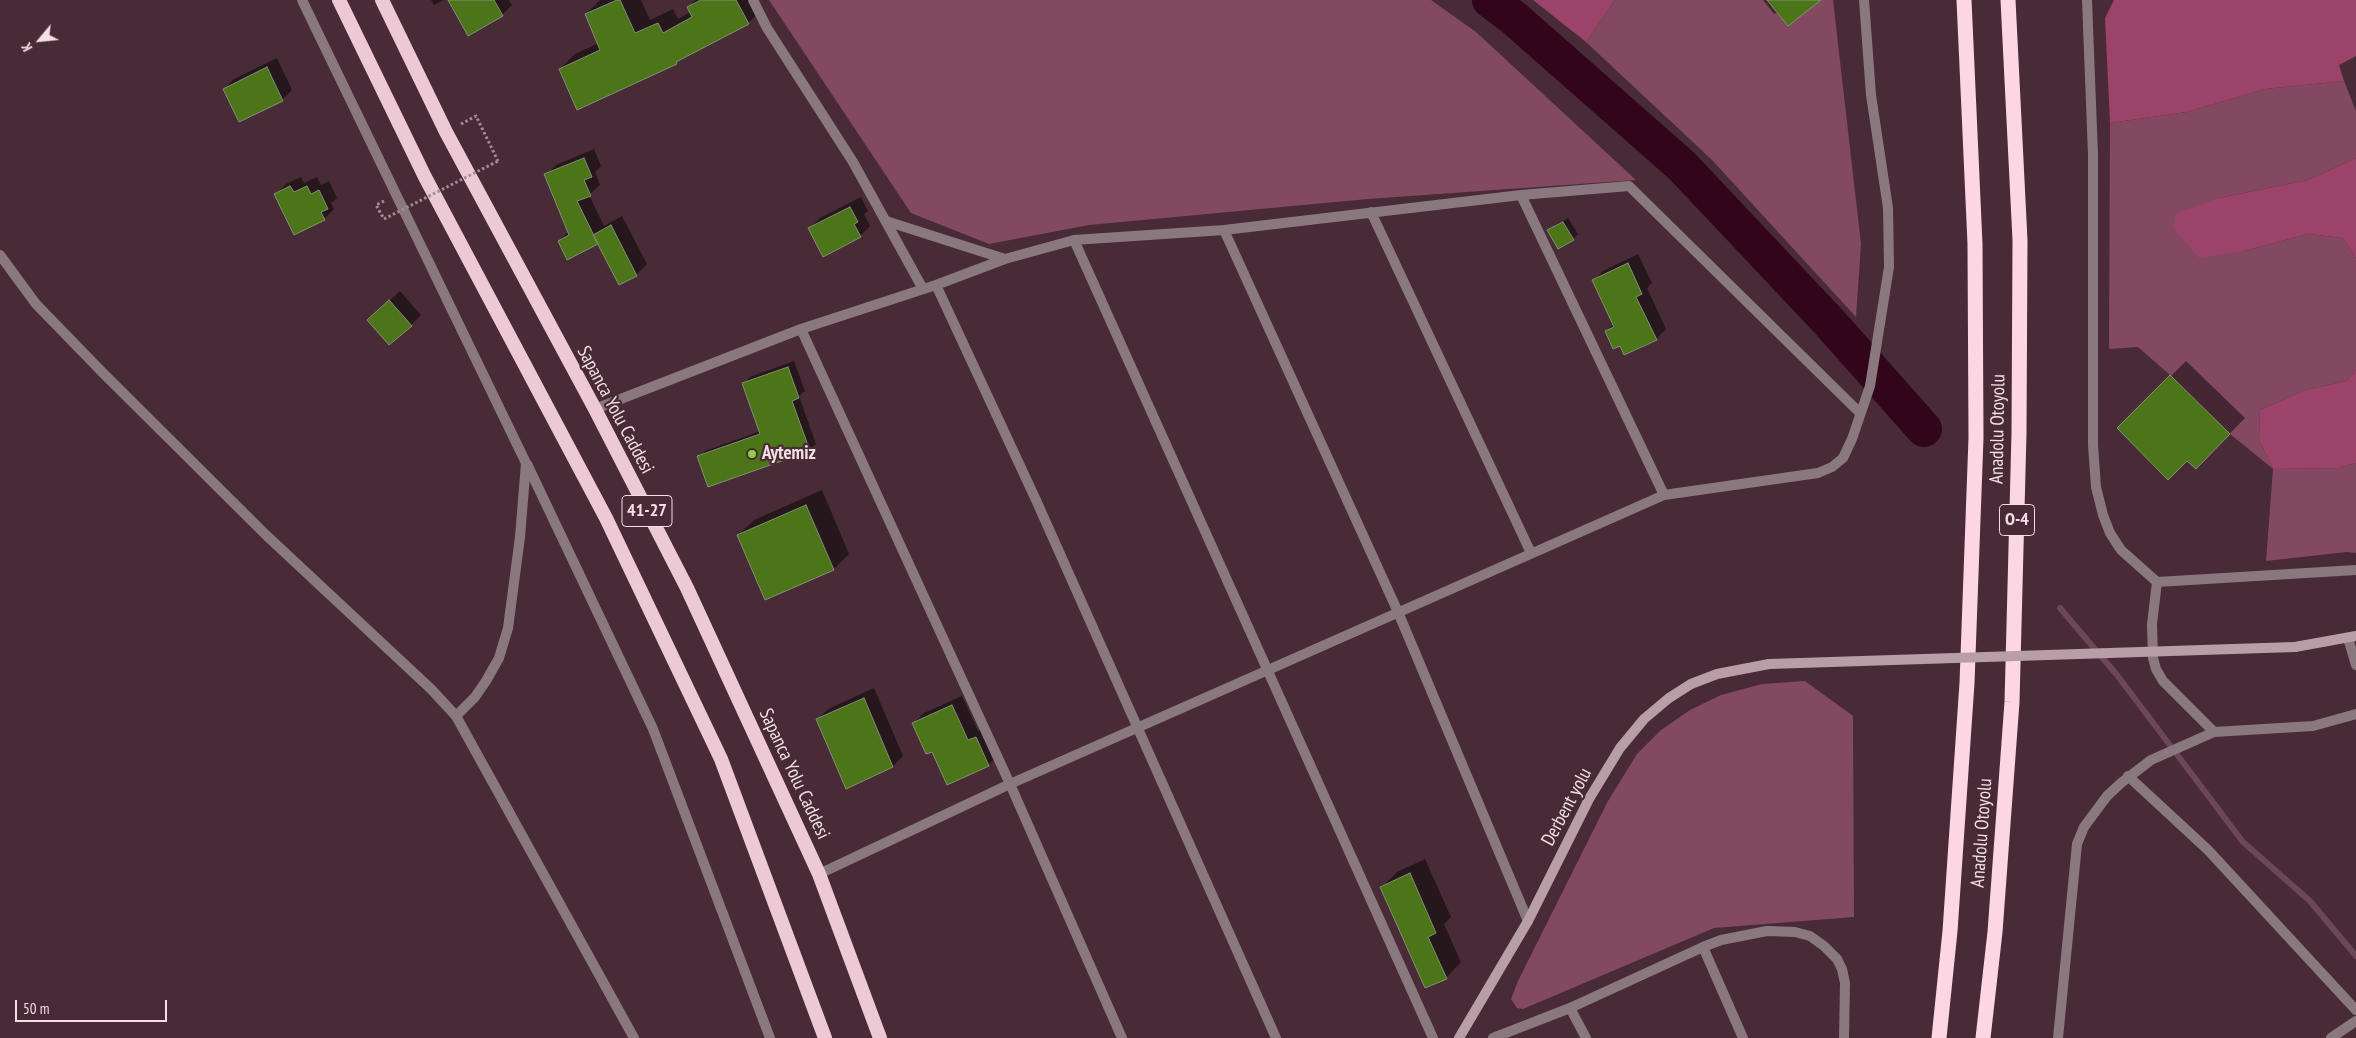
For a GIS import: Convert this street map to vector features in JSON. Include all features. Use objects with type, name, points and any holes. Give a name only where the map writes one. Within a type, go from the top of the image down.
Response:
[{"type":"highway","points":[[339,0],[425,177],[606,518],[721,759],[825,1038]]},
{"type":"highway","name":"Sapanca Yolu Caddesi","points":[[382,0],[446,132],[687,588],[819,874],[880,1038]]},
{"type":"highway","name":"Anadolu Otoyolu","points":[[1939,1038],[1950,931],[1967,683],[1976,438],[1975,244],[1964,0]]},
{"type":"highway","name":"Anadolu Otoyolu","points":[[1983,1038],[1995,932],[2011,721],[2014,612],[2020,240],[2008,0]]},
{"type":"main road","name":"Derbent yolu","points":[[1459,1038],[1528,920],[1588,799],[1620,748],[1644,719],[1669,698],[1691,684],[1717,674],[1769,664],[2295,646],[2352,637]]},
{"type":"street","points":[[302,0],[653,729],[770,1038]]},
{"type":"street","points":[[753,0],[767,28],[853,162],[923,290]]},
{"type":"street","points":[[819,874],[1010,784],[1664,495],[1818,473],[1832,467],[1843,458],[1852,439],[1870,386],[1878,326],[1889,267],[1888,208],[1870,95],[1864,0]]},
{"type":"street","points":[[2087,0],[2092,145],[2093,444],[2096,487],[2110,533],[2121,550],[2157,582],[2356,570]]},
{"type":"street","points":[[594,409],[801,329],[923,290],[1005,259],[1074,240],[1224,230],[1521,195],[1629,186],[1860,412]]},
{"type":"street","points":[[1521,195],[1664,495]]},
{"type":"street","points":[[1371,212],[1531,553]]},
{"type":"street","points":[[886,221],[1005,259]]},
{"type":"street","points":[[1224,230],[1398,612],[1528,920]]},
{"type":"street","points":[[1074,240],[1433,1038]]},
{"type":"street","points":[[0,255],[36,304],[103,373],[266,535],[432,688],[456,716],[634,1038]]},
{"type":"street","points":[[936,285],[1036,500],[1276,1038]]},
{"type":"street","points":[[801,329],[1010,784],[1122,1038]]},
{"type":"street","points":[[456,716],[475,697],[486,681],[499,658],[508,628],[520,538],[526,464]]},
{"type":"street","points":[[2157,582],[2152,624],[2153,658],[2156,669],[2163,681],[2214,732]]},
{"type":"street","points":[[2352,637],[2356,665]]},
{"type":"street","points":[[2058,1038],[2077,844],[2093,812],[2128,776],[2151,760],[2214,732],[2313,726],[2356,714]]},
{"type":"street","points":[[2128,776],[2208,850],[2356,1010]]},
{"type":"street","points":[[1493,1038],[1570,1008],[1703,947],[1728,939],[1767,931],[1795,932],[1810,936],[1837,959],[1842,969],[1845,984],[1844,1038]]},
{"type":"street","points":[[1703,947],[1743,1038]]},
{"type":"street","points":[[1570,1008],[1586,1038]]},
{"type":"street","points":[[2331,1038],[2356,1021]]},
{"type":"path","points":[[376,205],[384,219],[498,161],[476,116]]},
{"type":"shaded area","points":[[769,0],[1431,0],[1476,32],[1636,180],[1368,199],[1089,225],[989,244],[911,213]]},
{"type":"shaded area","points":[[1533,0],[1615,0],[1586,42]]},
{"type":"shaded area","points":[[1615,0],[1833,0],[1861,244],[1856,317],[1712,160],[1586,42]]},
{"type":"shaded area","points":[[2114,0],[2356,0],[2356,56],[2339,65],[2344,81],[2265,89],[2187,112],[2110,123],[2105,18]]},
{"type":"shaded area","points":[[2344,81],[2356,111],[2356,158],[2308,180],[2219,198],[2244,251],[2308,234],[2343,238],[2356,258],[2356,370],[2347,381],[2305,390],[2260,410],[2259,440],[2273,469],[2230,434],[2170,375],[2138,347],[2109,349],[2110,123],[2187,112],[2265,89]]},
{"type":"shaded area","points":[[2356,158],[2356,258],[2343,238],[2308,234],[2244,251],[2199,258],[2173,228],[2176,213],[2219,198],[2308,180]]},
{"type":"shaded area","points":[[2356,370],[2356,463],[2338,468],[2273,469],[2259,440],[2260,410],[2305,390],[2347,381]]},
{"type":"shaded area","points":[[2356,463],[2356,553],[2347,552],[2266,561],[2273,469],[2338,468]]},
{"type":"shaded area","points":[[1805,681],[1853,716],[1854,917],[1714,928],[1523,1009],[1517,1008],[1511,999],[1518,981],[1608,801],[1637,754],[1661,730],[1690,710],[1721,695],[1762,684]]},
{"type":"building","points":[[448,0],[494,0],[503,16],[468,36]]},
{"type":"building","points":[[620,0],[635,33],[658,23],[663,33],[692,17],[687,7],[701,0],[736,0],[749,24],[676,62],[677,64],[577,110],[559,69],[600,50],[585,14]]},
{"type":"building","points":[[1767,0],[1821,0],[1788,26]]},
{"type":"building","points":[[267,67],[283,101],[239,122],[223,89]]},
{"type":"building","points":[[584,158],[592,177],[584,180],[591,196],[577,201],[598,244],[567,260],[558,241],[569,235],[544,174]]},
{"type":"building","points":[[290,186],[294,192],[307,186],[311,194],[319,190],[328,209],[321,212],[325,220],[294,235],[274,194]]},
{"type":"building","points":[[850,207],[858,222],[854,224],[861,237],[823,257],[808,228]]},
{"type":"building","points":[[1563,222],[1574,240],[1558,249],[1547,230]]},
{"type":"building","points":[[611,225],[637,276],[619,285],[593,235]]},
{"type":"building","points":[[1628,263],[1642,294],[1636,297],[1657,340],[1624,355],[1620,346],[1613,349],[1605,331],[1614,327],[1592,280]]},
{"type":"building","points":[[389,300],[412,326],[389,345],[367,320]]},
{"type":"building","points":[[788,367],[799,398],[792,401],[810,451],[708,487],[697,456],[760,434],[742,383]]},
{"type":"building","points":[[2170,375],[2230,434],[2196,469],[2187,461],[2168,480],[2117,428]]},
{"type":"building","points":[[806,505],[834,570],[765,600],[737,535]]},
{"type":"building","points":[[864,698],[893,767],[846,789],[816,719]]},
{"type":"building","points":[[952,705],[968,740],[976,737],[989,766],[947,785],[932,752],[926,754],[912,723]]},
{"type":"building","points":[[1410,873],[1436,933],[1428,937],[1447,979],[1425,988],[1380,887]]},
{"type":"waterway","points":[[1490,0],[1515,19],[1682,166],[1830,323],[1924,429]]},
{"type":"waterway","points":[[2060,608],[2117,675],[2243,842],[2310,901],[2356,956]]},
{"type":"place","name":"Aytemiz","points":[[752,454]]}]
